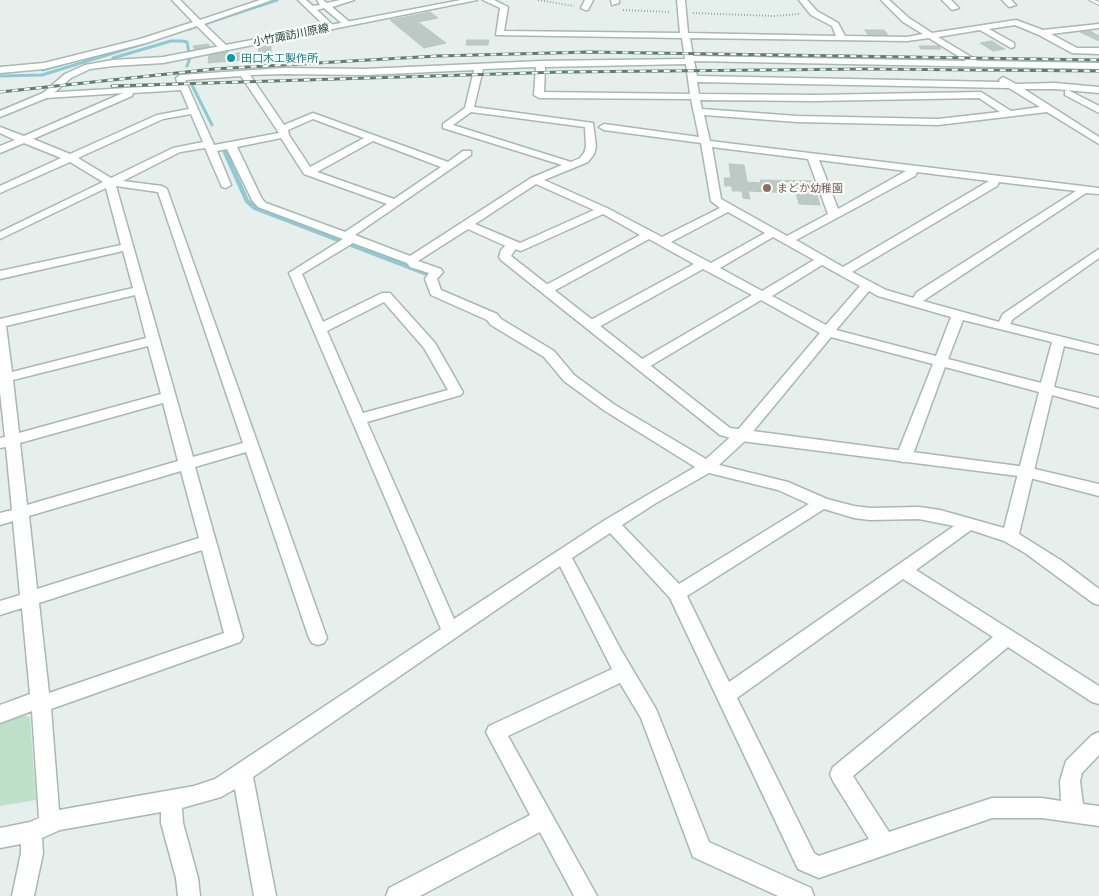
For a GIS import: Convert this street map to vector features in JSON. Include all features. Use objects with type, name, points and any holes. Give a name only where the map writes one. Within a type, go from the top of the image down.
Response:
[{"type":"street","points":[[176,0],[224,48]]},
{"type":"street","points":[[0,70],[44,66],[143,41],[268,0]]},
{"type":"street","points":[[302,0],[332,28]]},
{"type":"street","points":[[318,0],[348,24]]},
{"type":"street","points":[[312,9],[350,0]]},
{"type":"street","name":"小竹諏訪川原線","points":[[0,114],[46,95],[68,76],[88,67],[123,62],[151,62],[473,0]]},
{"type":"street","points":[[487,0],[504,7],[498,33],[607,31],[685,36],[842,39],[907,38],[1016,22],[1042,33],[1075,51],[1099,51]]},
{"type":"street","points":[[585,8],[589,0]]},
{"type":"street","points":[[681,0],[685,36],[716,201],[726,209],[882,293],[1002,327],[1098,349]]},
{"type":"street","points":[[803,0],[814,13],[835,25],[842,39]]},
{"type":"street","points":[[885,0],[906,20],[1099,141]]},
{"type":"street","points":[[946,0],[955,8]]},
{"type":"street","points":[[1042,33],[1099,26]]},
{"type":"street","points":[[980,27],[1011,45]]},
{"type":"street","points":[[226,185],[180,78],[284,71],[365,72],[541,64],[690,60],[1099,66]]},
{"type":"street","points":[[537,106],[541,64]]},
{"type":"street","points":[[469,109],[479,67]]},
{"type":"street","points":[[244,73],[308,172],[395,203]]},
{"type":"street","points":[[694,79],[1054,86],[1099,90]]},
{"type":"street","points":[[46,95],[184,87]]},
{"type":"street","points":[[0,150],[140,90]]},
{"type":"street","points":[[1026,94],[1036,92],[1099,96]]},
{"type":"street","points":[[1068,93],[1099,110]]},
{"type":"street","points":[[571,166],[446,126],[469,109],[696,97],[981,95],[1009,114]]},
{"type":"street","points":[[411,260],[535,180],[584,160],[589,154],[591,147],[590,125],[537,106]]},
{"type":"street","points":[[699,112],[797,119],[938,122],[1050,109]]},
{"type":"street","points":[[0,190],[160,117],[194,111]]},
{"type":"street","points":[[0,236],[177,150],[231,146],[283,132],[313,116],[448,166]]},
{"type":"street","points":[[604,127],[1099,191]]},
{"type":"street","points":[[0,130],[70,158],[110,182],[162,189],[318,638]]},
{"type":"street","points":[[308,172],[372,138]]},
{"type":"street","points":[[231,146],[257,200],[262,205],[347,240],[411,260],[414,264],[437,272],[431,279],[435,292],[492,317],[496,322],[549,354],[569,378],[610,408],[707,467],[782,486],[822,502],[862,513],[919,512],[969,523],[1010,537],[1056,566],[1099,598]]},
{"type":"street","points":[[451,632],[295,273],[347,240],[395,203],[466,153]]},
{"type":"street","points":[[812,155],[834,214]]},
{"type":"street","points":[[786,240],[911,174],[912,168]]},
{"type":"street","points":[[843,272],[993,184],[996,178]]},
{"type":"street","points":[[535,180],[603,210],[829,332],[1099,403]]},
{"type":"street","points":[[0,714],[41,702],[234,636],[185,465],[110,182]]},
{"type":"street","points":[[915,303],[921,295],[1078,195],[1084,189]]},
{"type":"street","points":[[662,242],[726,209]]},
{"type":"street","points":[[467,224],[512,245],[521,247],[603,210]]},
{"type":"street","points":[[592,326],[772,233]]},
{"type":"street","points":[[548,290],[648,235]]},
{"type":"street","points":[[512,245],[507,250],[505,257],[725,432],[741,436],[1026,472],[1099,490]]},
{"type":"street","points":[[0,274],[126,247]]},
{"type":"street","points":[[1002,327],[1008,318],[1099,253]]},
{"type":"street","points":[[642,365],[822,260]]},
{"type":"street","points":[[0,838],[41,828],[60,820],[194,796],[221,787],[611,524],[707,467],[741,436],[867,285]]},
{"type":"street","points":[[23,896],[32,853],[41,828],[41,702],[28,600],[20,513],[6,441],[0,325],[138,291]]},
{"type":"street","points":[[320,329],[386,296],[412,328],[430,346],[456,392],[359,419]]},
{"type":"street","points":[[904,457],[958,315]]},
{"type":"street","points":[[1010,537],[1059,340]]},
{"type":"street","points":[[3,378],[152,341]]},
{"type":"street","points":[[6,441],[168,397]]},
{"type":"street","points":[[0,519],[252,445]]},
{"type":"street","points":[[677,594],[822,502]]},
{"type":"street","points":[[725,696],[969,523]]},
{"type":"street","points":[[611,524],[677,594],[806,860],[819,867],[992,808],[1042,808],[1099,816]]},
{"type":"street","points":[[0,608],[207,542]]},
{"type":"street","points":[[563,556],[624,672],[649,715],[701,849],[803,896]]},
{"type":"street","points":[[903,570],[1099,696]]},
{"type":"street","points":[[885,844],[840,774],[1007,636]]},
{"type":"street","points":[[586,896],[496,732],[624,672]]},
{"type":"street","points":[[1073,812],[1070,781],[1073,768],[1099,741]]},
{"type":"street","points":[[242,773],[265,896]]},
{"type":"street","points":[[171,800],[172,823],[187,878],[189,896]]},
{"type":"street","points":[[396,896],[544,818]]},
{"type":"lane","points":[[1091,0],[1099,4]]},
{"type":"green space","points":[[20,714],[30,717],[36,800],[0,806],[0,721]]},
{"type":"building","points":[[430,12],[438,18],[418,22],[446,43],[424,48],[390,20]]},
{"type":"building","points":[[865,30],[884,30],[888,35],[868,35]]},
{"type":"building","points":[[1090,31],[1099,36],[1099,41],[1080,32]]},
{"type":"building","points":[[467,40],[489,40],[488,45],[466,45]]},
{"type":"building","points":[[992,41],[1005,49],[993,51],[980,43]]},
{"type":"building","points":[[208,44],[211,48],[195,50],[193,46]]},
{"type":"building","points":[[271,46],[271,54],[258,55],[259,48]]},
{"type":"building","points":[[919,46],[939,46],[941,49],[921,49]]},
{"type":"building","name":"田口木工製作所","points":[[228,52],[228,54],[250,52],[249,57],[253,57],[252,59],[208,63],[209,55]]},
{"type":"building","points":[[729,164],[744,165],[747,182],[761,183],[760,180],[813,181],[820,205],[799,204],[796,193],[748,191],[750,199],[743,198],[742,191],[732,191],[732,186],[725,186],[724,178],[731,178]]},
{"type":"waterway","points":[[189,29],[277,0]]},
{"type":"waterway","points":[[113,58],[171,41],[182,41],[187,42],[190,58],[187,66]]},
{"type":"waterway","points":[[0,76],[42,75],[149,42]]},
{"type":"waterway","points":[[43,70],[70,62]]},
{"type":"waterway","points":[[192,85],[212,125]]},
{"type":"waterway","points":[[225,152],[247,201],[255,208],[427,274]]},
{"type":"railway","points":[[0,92],[214,69],[437,56],[589,52],[1099,60]]},
{"type":"railway","points":[[112,86],[561,72],[865,69],[1099,71]]},
{"type":"place","name":"田口木工製作所","points":[[231,58]]},
{"type":"place","name":"まどか幼稚園","points":[[767,188]]}]
